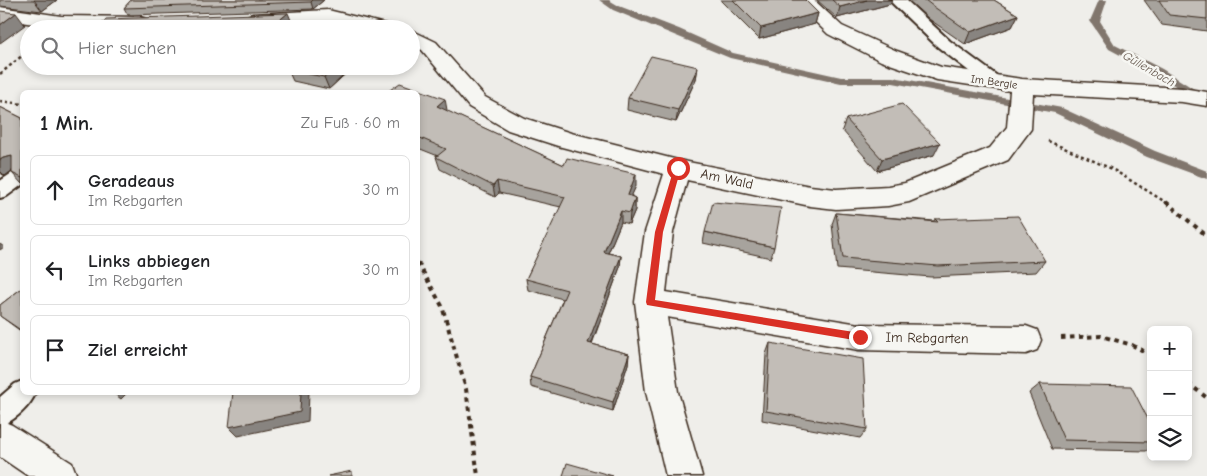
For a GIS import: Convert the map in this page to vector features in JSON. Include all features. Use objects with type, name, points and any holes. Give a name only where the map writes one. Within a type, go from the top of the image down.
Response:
[{"type":"street","name":"Im Bergle","points":[[802,0],[835,30],[889,56],[937,73],[1022,88],[1182,95],[1207,99]]},
{"type":"street","points":[[0,13],[47,20]]},
{"type":"street","points":[[236,20],[328,16],[345,20]]},
{"type":"street","name":"Am Wald","points":[[420,41],[429,46],[477,102],[493,113],[516,124],[567,140],[678,168],[810,196],[836,198],[888,196],[909,192],[999,154],[1019,127]]},
{"type":"street","points":[[1019,127],[1022,88]]},
{"type":"street","points":[[678,168],[659,232],[650,302],[662,392],[684,476]]},
{"type":"street","name":"Im Rebgarten","points":[[650,302],[860,337],[1026,340]]},
{"type":"street","points":[[0,437],[59,476]]},
{"type":"lane","points":[[898,0],[944,44],[994,82]]},
{"type":"lane","points":[[0,191],[20,177]]},
{"type":"lane","points":[[0,414],[21,395]]},
{"type":"path","points":[[0,74],[20,57]]},
{"type":"path","points":[[0,102],[20,104]]},
{"type":"path","points":[[1019,127],[1068,148],[1126,178],[1176,209],[1207,236]]},
{"type":"path","points":[[420,267],[442,306],[466,389],[478,476]]},
{"type":"path","points":[[1026,340],[1101,336],[1132,344],[1147,353]]},
{"type":"path","points":[[1192,386],[1207,398]]},
{"type":"building","points":[[131,0],[313,0],[311,2],[124,8]]},
{"type":"building","points":[[733,0],[805,0],[818,13],[761,28]]},
{"type":"building","points":[[832,0],[867,0],[840,7]]},
{"type":"building","points":[[925,0],[994,0],[1018,15],[970,32]]},
{"type":"building","points":[[1159,0],[1207,0],[1207,19],[1169,15]]},
{"type":"building","points":[[0,11],[16,13],[0,25]]},
{"type":"building","points":[[288,13],[279,20],[106,19]]},
{"type":"building","points":[[651,56],[698,67],[678,110],[628,98]]},
{"type":"building","points":[[400,83],[420,90],[390,90]]},
{"type":"building","points":[[420,90],[445,99],[437,106],[564,165],[567,158],[636,174],[628,195],[635,198],[630,213],[621,211],[604,252],[621,256],[588,343],[629,354],[613,402],[530,377],[567,290],[526,279],[565,197],[497,181],[493,186],[436,157],[446,149],[420,138]]},
{"type":"building","points":[[902,104],[940,143],[882,159],[846,119]]},
{"type":"building","points":[[0,107],[20,117],[20,177],[12,173],[12,156],[0,160]]},
{"type":"building","points":[[713,202],[781,208],[774,247],[705,232]]},
{"type":"building","points":[[836,213],[938,222],[935,219],[1018,216],[1045,261],[938,266],[843,258]]},
{"type":"building","points":[[20,290],[20,330],[0,316],[0,305]]},
{"type":"building","points":[[770,343],[863,359],[867,429],[766,411]]},
{"type":"building","points":[[1040,384],[1131,386],[1147,417],[1147,442],[1064,440]]},
{"type":"building","points":[[233,395],[301,395],[300,412],[229,427]]},
{"type":"building","points":[[567,463],[613,476],[563,476]]},
{"type":"building","points":[[352,471],[352,476],[328,476]]},
{"type":"waterway","points":[[603,0],[616,8],[676,31],[730,55],[841,80],[893,80],[1058,110],[1151,154],[1207,175]]},
{"type":"waterway","name":"Güllenbach","points":[[1103,0],[1095,21],[1112,47],[1158,71],[1207,102]]},
{"type":"route","points":[[678,168],[659,232],[650,302],[860,337]]}]
